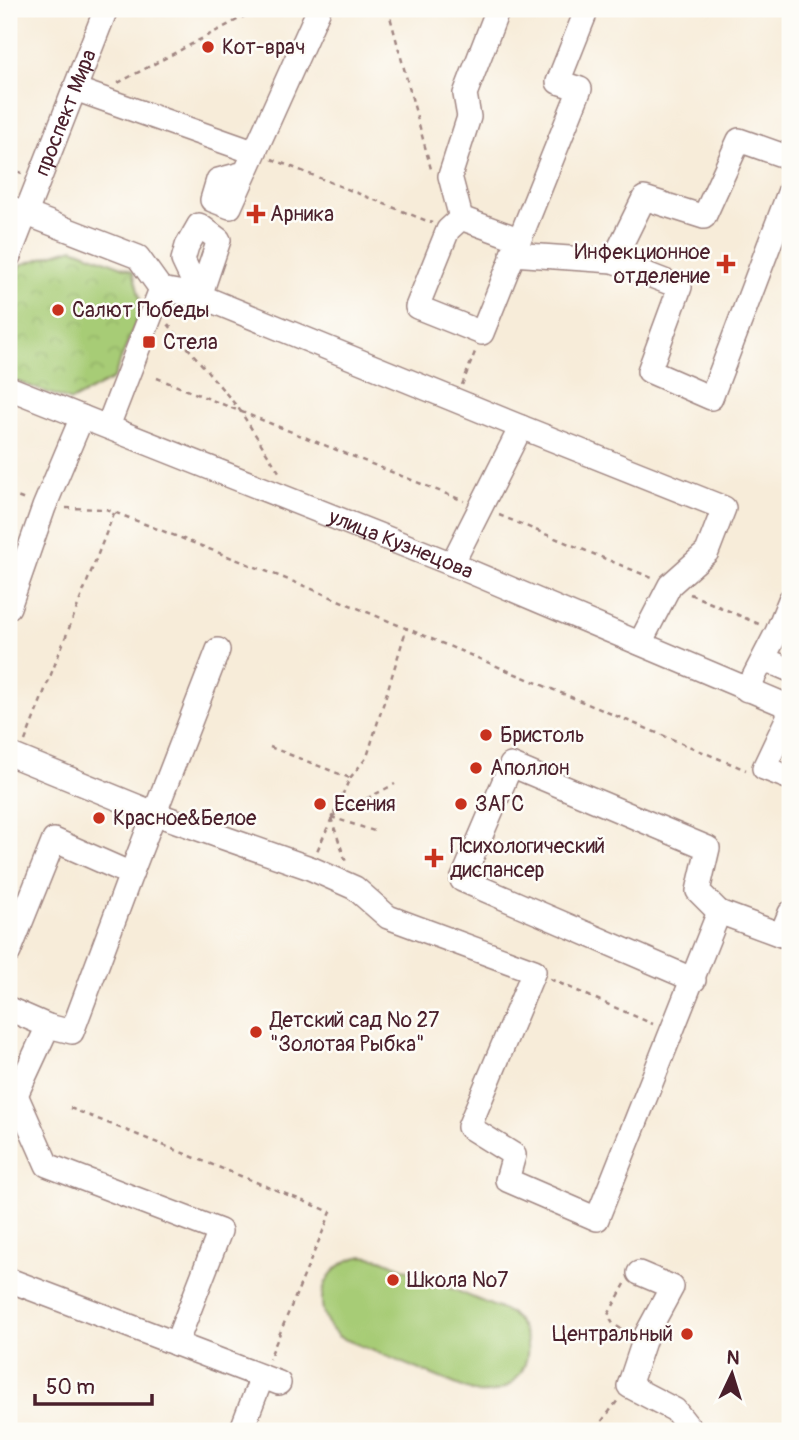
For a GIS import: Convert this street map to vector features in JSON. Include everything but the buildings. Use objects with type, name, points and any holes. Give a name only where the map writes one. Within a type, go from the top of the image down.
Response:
[{"type":"street","name":"проспект Мира","points":[[9,256],[18,210],[84,93],[106,9]]},
{"type":"street","points":[[244,173],[319,9]]},
{"type":"street","points":[[498,9],[465,94],[469,117],[450,176],[454,224],[417,307],[482,333],[580,89],[558,82],[587,9]]},
{"type":"street","points":[[84,93],[253,152]]},
{"type":"street","points":[[613,261],[643,198],[704,217],[739,140],[790,158]]},
{"type":"street","points":[[454,224],[515,246],[613,261],[680,287],[649,371],[711,398],[790,190]]},
{"type":"street","points":[[18,210],[138,257],[158,299],[108,426]]},
{"type":"street","points":[[158,299],[200,296],[724,508],[707,552],[670,585],[640,643]]},
{"type":"street","name":"улица Кузнецова","points":[[9,388],[298,501],[640,643],[747,690],[788,722]]},
{"type":"street","points":[[9,607],[44,507],[82,417]]},
{"type":"street","points":[[452,564],[521,427]]},
{"type":"street","points":[[747,690],[790,600]]},
{"type":"street","points":[[9,1009],[48,1026],[72,1032],[218,650]]},
{"type":"street","points":[[764,659],[790,670]]},
{"type":"street","points":[[788,722],[764,768],[790,778]]},
{"type":"street","points":[[14,755],[156,814],[310,869],[355,888],[388,917],[534,971],[469,1127],[514,1155],[507,1180],[597,1219],[719,912]]},
{"type":"street","points":[[694,980],[462,880],[511,765],[708,848],[698,891],[719,912],[781,935],[790,913]]},
{"type":"street","points":[[9,952],[54,840],[131,874]]},
{"type":"street","points":[[48,1026],[13,1095],[47,1164],[220,1231],[176,1344]]},
{"type":"street","points":[[633,1277],[672,1287],[646,1335],[629,1386],[676,1410],[693,1431]]},
{"type":"street","points":[[9,1280],[271,1380],[241,1431]]},
{"type":"path","points":[[84,93],[258,9]]},
{"type":"path","points":[[388,9],[434,178]]},
{"type":"path","points":[[253,152],[454,224]]},
{"type":"path","points":[[158,299],[239,409],[298,501]]},
{"type":"path","points":[[456,401],[482,333]]},
{"type":"path","points":[[44,507],[106,509],[407,627],[752,773]]},
{"type":"path","points":[[14,755],[114,513]]},
{"type":"path","points":[[310,869],[349,778],[368,757],[407,627]]},
{"type":"path","points":[[270,747],[349,778]]},
{"type":"path","points":[[331,817],[395,784]]},
{"type":"path","points":[[331,817],[374,831]]},
{"type":"path","points":[[331,817],[355,888]]},
{"type":"path","points":[[534,971],[672,1032]]},
{"type":"path","points":[[70,1108],[331,1212],[271,1380]]},
{"type":"path","points":[[632,1338],[613,1324],[608,1315],[633,1277]]},
{"type":"path","points":[[600,1431],[602,1422],[629,1386]]},
{"type":"green space","points":[[73,248],[133,271],[142,307],[113,379],[71,401],[13,380],[9,373],[9,293],[20,265]]},
{"type":"green space","points":[[363,1256],[381,1259],[510,1313],[521,1326],[526,1339],[524,1366],[517,1378],[507,1387],[493,1392],[477,1393],[339,1337],[329,1326],[324,1314],[324,1289],[337,1268],[349,1260]]},
{"type":"place","name":"Кот-врач","points":[[208,47]]},
{"type":"place","name":"Арника","points":[[256,214]]},
{"type":"place","name":"Инфекционное отделение","points":[[726,264]]},
{"type":"place","name":"Салют Победы","points":[[58,310]]},
{"type":"place","name":"Стела","points":[[149,342]]},
{"type":"place","name":"Бристоль","points":[[486,735]]},
{"type":"place","name":"Аполлон","points":[[476,768]]},
{"type":"place","name":"Есения","points":[[320,804]]},
{"type":"place","name":"ЗАГС","points":[[461,804]]},
{"type":"place","name":"Красное&Белое","points":[[99,818]]},
{"type":"place","name":"Психологический диспансер","points":[[434,858]]},
{"type":"place","name":"Детский сад № 27 \"Золотая Рыбка\"","points":[[256,1032]]},
{"type":"place","name":"Школа №7","points":[[393,1280]]},
{"type":"place","name":"Центральный","points":[[687,1334]]}]
